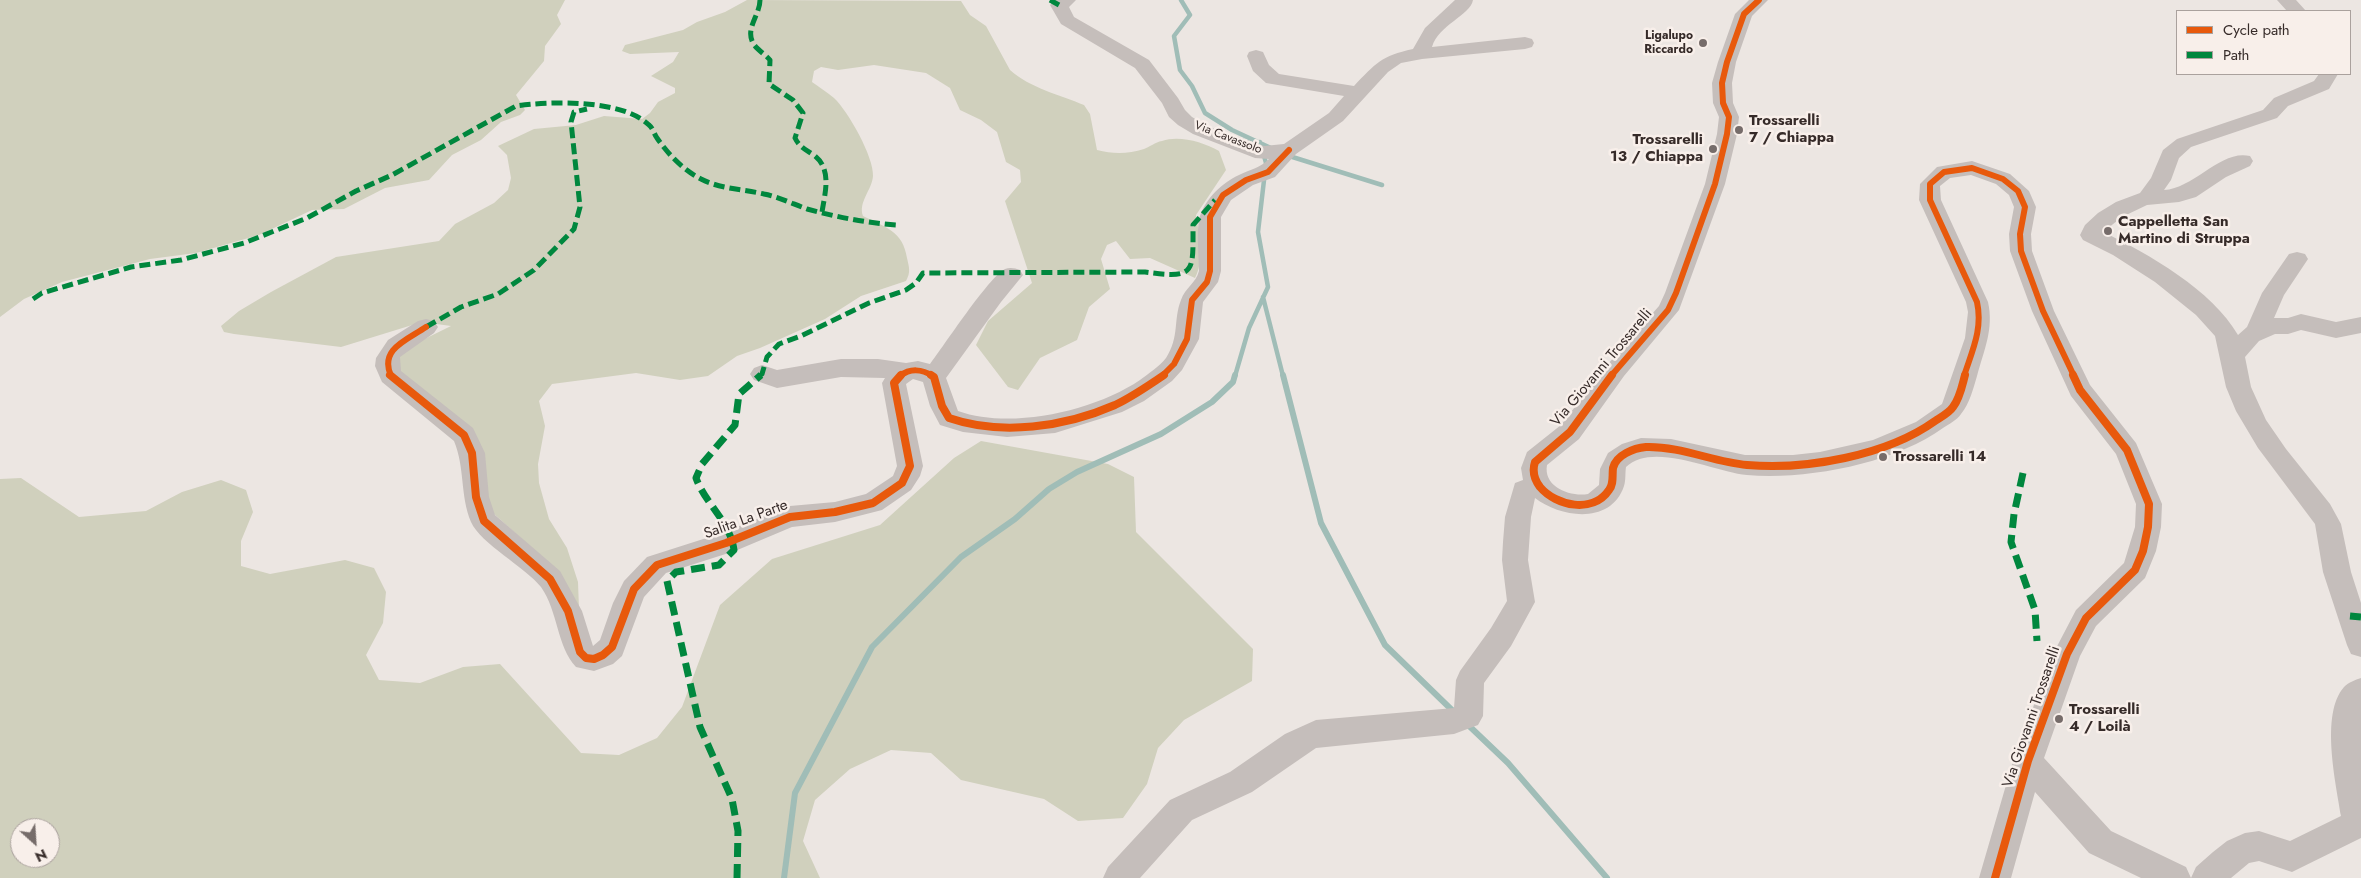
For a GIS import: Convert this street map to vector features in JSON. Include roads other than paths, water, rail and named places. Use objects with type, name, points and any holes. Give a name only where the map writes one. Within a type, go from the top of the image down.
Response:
[{"type":"street","name":"Via Cavassolo","points":[[1067,0],[1059,5],[1067,20],[1142,64],[1171,102],[1176,113],[1185,121],[1200,130],[1276,155]]},
{"type":"street","points":[[1422,53],[1422,46],[1430,33],[1463,5],[1464,0]]},
{"type":"street","name":"Via Giovanni Trossarelli","points":[[1760,0],[1744,14],[1727,62],[1722,83],[1723,103],[1729,118],[1727,134],[1714,184],[1676,293],[1668,310],[1616,370],[1570,432],[1536,459],[1533,469],[1538,486],[1557,500],[1585,505],[1600,499],[1609,491],[1613,466],[1622,456],[1635,449],[1676,450],[1745,465],[1790,466],[1872,450],[1903,440],[1931,427],[1954,407],[1978,336],[1981,318],[1977,302],[1930,200],[1930,184],[1937,176],[1944,172],[1961,168],[1972,168],[1993,174],[2018,191],[2025,207],[2020,234],[2022,251],[2043,311],[2080,390],[2127,450],[2148,504],[2144,543],[2135,570],[2086,618],[2067,654],[2028,760],[1995,878]]},
{"type":"street","points":[[2286,0],[2297,10]]},
{"type":"street","points":[[762,374],[777,379],[841,368],[878,368],[906,372],[925,371],[934,377],[942,406],[949,418],[964,423],[1007,428],[1054,424],[1087,416],[1135,395],[1164,375],[1174,364],[1187,339],[1192,300],[1207,282],[1210,272],[1210,217],[1223,195],[1246,180],[1268,172],[1276,155],[1336,117],[1387,63],[1404,56],[1422,53],[1438,53],[1525,43]]},
{"type":"street","points":[[1256,56],[1260,67],[1273,79],[1359,93]]},
{"type":"street","points":[[2328,75],[2327,80],[2322,85],[2282,102],[2270,114],[2184,143],[2170,155],[2161,180],[2147,198],[2100,222],[2093,228],[2091,235],[2126,252],[2181,292],[2225,331],[2232,355],[2234,373],[2256,425],[2321,511],[2328,524],[2336,572],[2361,645]]},
{"type":"street","points":[[2147,198],[2165,198],[2189,192],[2227,168],[2243,161]]},
{"type":"street","points":[[2232,355],[2257,331],[2273,293],[2297,259]]},
{"type":"street","points":[[934,377],[993,296],[1012,274]]},
{"type":"street","points":[[2257,331],[2272,326],[2288,326],[2301,322],[2336,330],[2361,325]]},
{"type":"street","name":"Salita La Parte","points":[[426,328],[392,350],[386,357],[385,366],[390,376],[464,435],[472,453],[476,497],[484,521],[550,579],[568,611],[580,652],[586,658],[594,659],[612,648],[627,602],[634,588],[657,565],[726,543],[790,517],[835,512],[873,503],[902,483],[908,476],[910,466],[894,383],[897,377],[906,372]]},
{"type":"street","points":[[1119,878],[1181,810],[1199,800],[1242,782],[1284,750],[1305,738],[1316,734],[1454,720],[1468,716],[1470,680],[1501,637],[1520,602],[1521,594],[1516,560],[1519,509],[1524,490],[1538,486]]},
{"type":"street","points":[[2207,878],[2242,850],[2259,846],[2286,857],[2292,857],[2355,824],[2357,821],[2346,721],[2350,702],[2361,691]]},
{"type":"street","points":[[2028,760],[2088,831],[2100,842],[2175,878]]},
{"type":"waterway","points":[[1181,0],[1190,15],[1174,36],[1180,70],[1192,86],[1205,113],[1232,130],[1260,143]]},
{"type":"waterway","points":[[1260,143],[1273,149]]},
{"type":"waterway","points":[[1260,143],[1266,163],[1258,232],[1268,287],[1263,298]]},
{"type":"waterway","points":[[1286,155],[1382,185]]},
{"type":"waterway","points":[[1235,376],[1249,328],[1263,298]]},
{"type":"waterway","points":[[1263,298],[1283,376]]},
{"type":"waterway","points":[[784,878],[795,793],[872,647],[961,557],[1015,519],[1049,489],[1077,472],[1161,434],[1212,402],[1233,382],[1235,375]]},
{"type":"waterway","points":[[1283,375],[1321,523],[1385,645],[1455,713]]},
{"type":"waterway","points":[[1465,722],[1508,763],[1607,878]]},
{"type":"place","name":"Ligalupo Riccardo","points":[[1703,43]]},
{"type":"place","name":"Trossarelli 7 / Chiappa","points":[[1739,130]]},
{"type":"place","name":"Trossarelli 13 / Chiappa","points":[[1713,149]]},
{"type":"place","name":"Cappelletta San Martino di Struppa","points":[[2108,231]]},
{"type":"place","name":"Trossarelli 14","points":[[1883,457]]},
{"type":"place","name":"Trossarelli 4 / Loilà","points":[[2059,719]]}]
